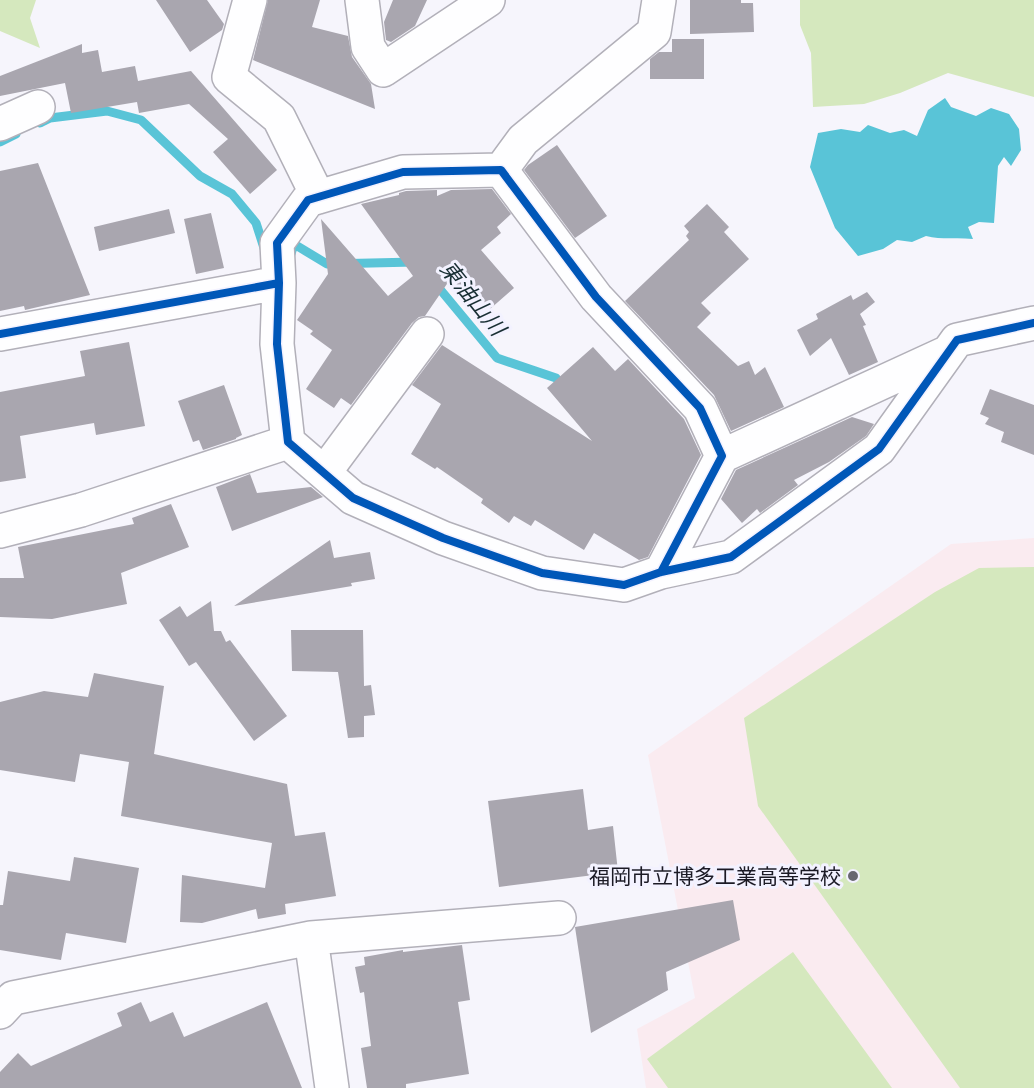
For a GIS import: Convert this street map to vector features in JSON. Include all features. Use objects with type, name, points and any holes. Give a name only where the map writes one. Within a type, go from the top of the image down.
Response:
[{"type":"street","points":[[250,0],[229,77],[279,118],[318,197]]},
{"type":"street","points":[[362,0],[368,48],[383,70],[488,0]]},
{"type":"street","points":[[501,170],[523,140],[654,32],[659,0]]},
{"type":"street","points":[[0,124],[38,106]]},
{"type":"street","points":[[501,170],[403,172],[308,201],[277,243],[279,283],[277,344],[288,442],[352,498],[443,538],[542,573],[624,585],[661,572],[731,557],[879,449],[957,340],[1034,323]]},
{"type":"street","points":[[501,170],[596,297],[700,408],[720,460]]},
{"type":"street","points":[[0,334],[279,283]]},
{"type":"street","points":[[324,473],[427,334]]},
{"type":"street","points":[[661,572],[720,460],[948,352]]},
{"type":"street","points":[[0,531],[81,510],[288,442]]},
{"type":"street","points":[[0,1012],[13,998],[311,938],[560,918]]},
{"type":"street","points":[[311,938],[332,1088]]},
{"type":"shaded area","name":"福岡市立博多工業高等学校","points":[[1034,538],[1034,1088],[646,1088],[637,1029],[695,998],[648,755],[951,544]]},
{"type":"green space","points":[[0,0],[36,0],[30,18],[40,48],[0,31]]},
{"type":"green space","points":[[800,0],[1034,0],[1034,97],[948,73],[900,93],[864,104],[813,107],[811,53],[800,25]]},
{"type":"green space","points":[[1034,567],[1034,1088],[960,1088],[758,806],[744,718],[935,592],[979,568]]},
{"type":"green space","points":[[793,952],[892,1088],[668,1088],[647,1059]]},
{"type":"water","points":[[945,98],[951,107],[976,116],[991,108],[1009,114],[1019,129],[1021,150],[1011,166],[1004,157],[998,166],[994,223],[979,222],[968,227],[973,239],[926,236],[912,242],[897,240],[883,249],[858,256],[835,228],[810,167],[818,133],[841,129],[860,132],[868,125],[890,133],[904,130],[917,136],[928,110]]},
{"type":"building","points":[[156,0],[207,0],[224,24],[222,30],[190,52]]},
{"type":"building","points":[[268,0],[320,0],[312,27],[348,36],[352,57],[371,84],[375,109],[253,60]]},
{"type":"building","points":[[393,0],[427,0],[415,26],[391,42],[386,40],[384,22]]},
{"type":"building","points":[[690,0],[741,0],[741,3],[753,3],[754,32],[690,34]]},
{"type":"building","points":[[672,39],[704,39],[704,79],[650,79],[650,59],[659,52],[672,52]]},
{"type":"building","points":[[82,44],[82,53],[98,50],[102,72],[135,66],[138,81],[191,71],[277,170],[250,194],[213,152],[228,139],[189,104],[139,113],[137,102],[71,113],[65,83],[0,96],[0,76]]},
{"type":"building","points":[[557,145],[607,216],[575,238],[524,170]]},
{"type":"building","points":[[38,163],[90,295],[25,310],[24,306],[0,311],[0,171]]},
{"type":"building","points":[[492,189],[511,214],[497,227],[501,233],[481,250],[514,288],[490,309],[485,303],[478,309],[451,278],[425,316],[419,317],[412,323],[351,405],[341,398],[334,408],[306,389],[332,350],[310,334],[313,331],[297,320],[328,274],[321,219],[388,296],[413,276],[361,204],[399,195],[406,191],[437,190],[437,196],[451,190]]},
{"type":"building","points":[[707,204],[729,227],[724,232],[749,259],[701,303],[711,313],[697,327],[738,366],[749,361],[755,375],[765,367],[784,407],[731,431],[714,395],[625,301],[689,240],[686,236],[689,232],[684,226]]},
{"type":"building","points":[[169,209],[175,233],[99,251],[94,227]]},
{"type":"building","points":[[211,213],[224,268],[196,274],[184,219]]},
{"type":"building","points":[[867,292],[875,302],[860,314],[878,362],[849,375],[831,338],[810,356],[797,330],[818,319],[816,314],[851,295],[853,300]]},
{"type":"building","points":[[129,342],[145,426],[96,435],[94,423],[20,436],[26,478],[0,482],[0,392],[85,376],[80,351]]},
{"type":"building","points":[[442,345],[592,441],[547,388],[593,347],[615,371],[628,359],[684,419],[701,455],[648,557],[639,560],[594,533],[584,550],[535,520],[531,526],[514,516],[509,523],[481,503],[483,499],[437,467],[435,469],[411,454],[441,404],[412,385]]},
{"type":"building","points":[[224,385],[242,435],[203,450],[199,440],[193,442],[178,401]]},
{"type":"building","points":[[990,389],[1034,405],[1034,455],[1001,442],[1004,432],[985,424],[989,418],[980,414]]},
{"type":"building","points":[[852,417],[874,424],[866,436],[829,462],[794,480],[798,485],[760,513],[757,509],[742,523],[721,499],[736,470]]},
{"type":"building","points":[[250,474],[257,493],[311,487],[323,497],[232,531],[216,487]]},
{"type":"building","points":[[171,504],[189,547],[121,573],[127,604],[52,619],[0,617],[0,578],[24,578],[18,547],[134,524],[132,518]]},
{"type":"building","points":[[330,540],[334,558],[370,552],[375,579],[351,583],[352,586],[234,606]]},
{"type":"building","points":[[211,601],[214,631],[221,631],[226,642],[230,640],[287,716],[254,741],[196,662],[189,666],[159,620],[180,606],[187,617]]},
{"type":"building","points":[[291,630],[363,630],[364,686],[371,685],[375,715],[364,716],[364,737],[348,738],[338,672],[292,671]]},
{"type":"building","points":[[94,673],[164,686],[154,754],[287,784],[295,836],[325,832],[336,896],[285,904],[286,914],[258,919],[256,909],[202,923],[180,922],[182,875],[265,888],[272,843],[121,816],[129,762],[80,754],[75,782],[0,770],[0,702],[44,691],[88,697]]},
{"type":"building","points":[[583,789],[588,830],[613,826],[618,872],[499,887],[488,801]]},
{"type":"building","points":[[74,857],[139,868],[126,943],[66,933],[61,960],[0,950],[0,905],[3,905],[8,871],[70,881]]},
{"type":"building","points":[[733,900],[740,940],[666,972],[668,990],[591,1033],[575,927]]},
{"type":"building","points":[[462,945],[470,1000],[458,1002],[469,1074],[406,1084],[406,1088],[367,1088],[361,1048],[371,1046],[364,992],[360,993],[355,967],[365,965],[364,957],[403,950],[403,952]]},
{"type":"building","points":[[141,1002],[150,1022],[173,1012],[184,1037],[267,1002],[302,1088],[0,1088],[0,1072],[18,1053],[31,1066],[122,1026],[117,1013]]},
{"type":"waterway","name":"東油山川","points":[[40,123],[50,118],[107,111],[141,120],[200,176],[232,194],[256,223],[265,251]]},
{"type":"waterway","name":"東油山川","points":[[0,142],[16,134]]},
{"type":"waterway","name":"東油山川","points":[[291,254],[294,244],[327,264],[415,262]]},
{"type":"waterway","name":"東油山川","points":[[434,282],[497,358],[556,378],[563,387]]},
{"type":"cycle path","points":[[279,283],[277,243],[308,200],[403,172],[501,170],[596,297],[700,408],[722,456],[661,572]]},
{"type":"cycle path","points":[[0,334],[279,283],[277,344],[288,442],[353,498],[443,538],[542,573],[624,585],[661,572],[731,557],[879,449],[957,340],[1034,323]]},
{"type":"place","name":"福岡市立博多工業高等学校","points":[[853,876]]}]
